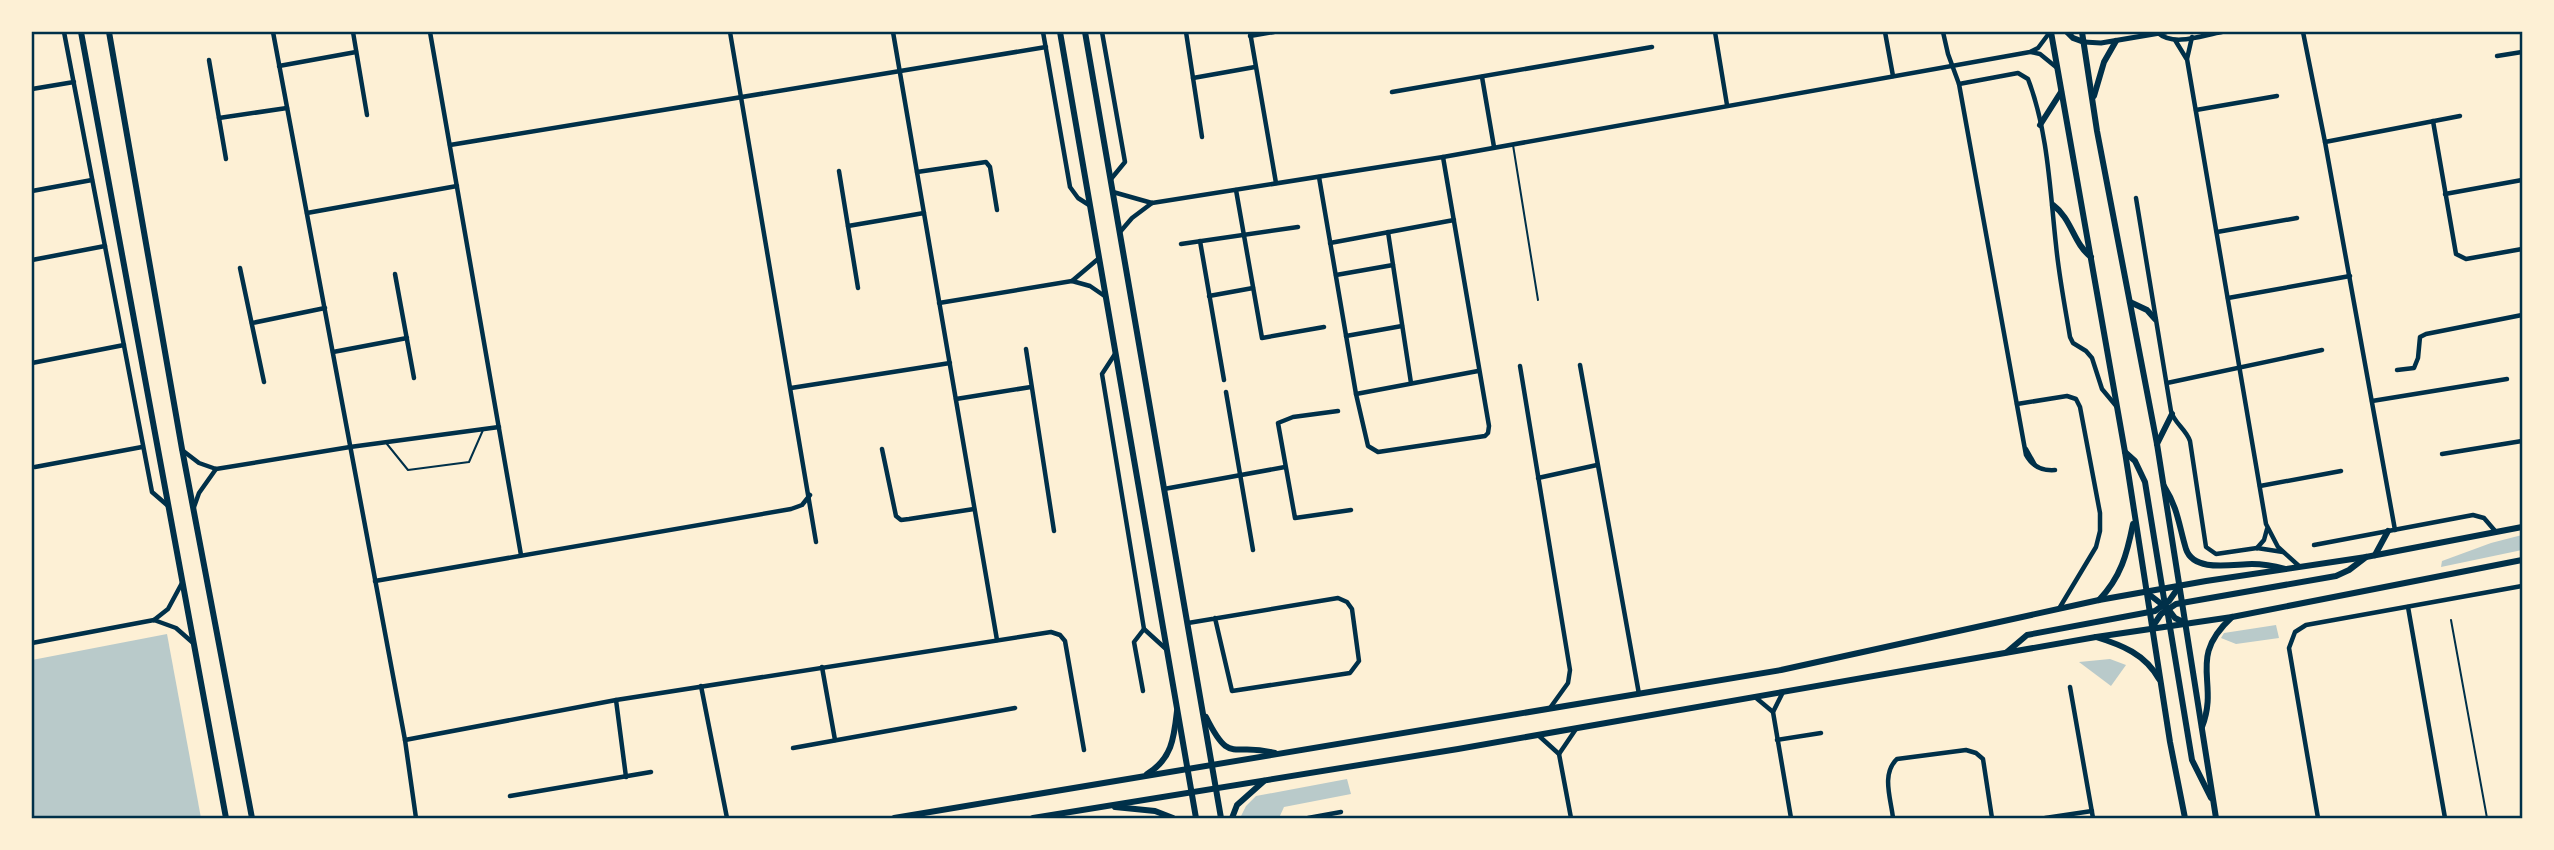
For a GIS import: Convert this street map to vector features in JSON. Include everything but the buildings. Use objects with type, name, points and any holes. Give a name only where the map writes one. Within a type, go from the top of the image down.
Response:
[{"type":"main road","points":[[81,32],[226,818]]},
{"type":"main road","points":[[109,32],[181,449],[252,818]]},
{"type":"main road","points":[[1060,32],[1196,818]]},
{"type":"main road","points":[[1085,32],[1221,818]]},
{"type":"main road","points":[[2050,32],[2126,452],[2134,519],[2185,818]]},
{"type":"main road","points":[[2067,32],[2073,38],[2084,42]]},
{"type":"main road","points":[[2082,32],[2092,102],[2157,444],[2216,818]]},
{"type":"main road","points":[[2092,102],[2104,62],[2116,41]]},
{"type":"main road","points":[[2040,125],[2062,90]]},
{"type":"main road","points":[[2053,205],[2064,215],[2077,242],[2091,257]]},
{"type":"main road","points":[[2130,302],[2147,310],[2155,319]]},
{"type":"main road","points":[[2157,444],[2172,414]]},
{"type":"main road","points":[[2126,452],[2135,461],[2145,482],[2192,760],[2213,800]]},
{"type":"main road","points":[[2163,484],[2177,511],[2187,552],[2194,559],[2213,565],[2253,564],[2285,569]]},
{"type":"main road","points":[[2099,600],[2120,574],[2134,519]]},
{"type":"main road","points":[[894,818],[1781,670],[2060,607],[2366,557],[2522,527]]},
{"type":"main road","points":[[2375,555],[2391,530]]},
{"type":"main road","points":[[2007,652],[2027,635],[2150,612],[2181,603],[2336,576],[2366,557]]},
{"type":"main road","points":[[1033,818],[1538,735],[2096,637],[2232,617],[2522,560]]},
{"type":"main road","points":[[2152,628],[2178,586]]},
{"type":"main road","points":[[2146,592],[2185,624]]},
{"type":"main road","points":[[2201,729],[2208,703],[2205,667],[2207,652],[2215,634],[2232,617]]},
{"type":"main road","points":[[2096,637],[2121,644],[2142,657],[2162,684]]},
{"type":"main road","points":[[1143,776],[1158,766],[1170,751],[1178,702]]},
{"type":"main road","points":[[1203,711],[1217,738],[1229,749],[1261,749],[1276,753]]},
{"type":"main road","points":[[1232,818],[1237,806],[1266,780]]},
{"type":"main road","points":[[1106,806],[1155,811],[1173,818]]},
{"type":"street","points":[[64,32],[142,447],[152,492],[168,505]]},
{"type":"street","points":[[273,32],[405,740],[416,818]]},
{"type":"street","points":[[353,32],[367,115]]},
{"type":"street","points":[[430,32],[521,555]]},
{"type":"street","points":[[730,32],[816,542]]},
{"type":"street","points":[[893,32],[997,640]]},
{"type":"street","points":[[1043,32],[1070,187],[1078,198],[1090,206]]},
{"type":"street","points":[[1102,32],[1125,162],[1111,179]]},
{"type":"street","points":[[1186,32],[1202,137]]},
{"type":"street","points":[[1274,32],[1250,34],[1276,183]]},
{"type":"street","points":[[1714,32],[1727,105]]},
{"type":"street","points":[[1885,32],[1893,76]]},
{"type":"street","points":[[1943,32],[1959,83],[2025,448],[2035,465],[2044,470],[2055,470]]},
{"type":"street","points":[[1113,192],[1152,203],[1443,157],[2030,52],[2038,48],[2050,32]]},
{"type":"street","points":[[2084,42],[2096,44],[2166,32]]},
{"type":"street","points":[[2157,33],[2164,38],[2175,40],[2222,32]]},
{"type":"street","points":[[2303,32],[2350,276],[2391,530]]},
{"type":"street","points":[[2187,59],[2192,37]]},
{"type":"street","points":[[2175,40],[2187,59],[2260,486],[2266,535],[2258,548]]},
{"type":"street","points":[[450,145],[1046,47]]},
{"type":"street","points":[[1392,92],[1652,47]]},
{"type":"street","points":[[279,66],[356,52]]},
{"type":"street","points":[[2030,52],[2040,54],[2058,68]]},
{"type":"street","points":[[2497,56],[2522,52]]},
{"type":"street","points":[[209,61],[226,159]]},
{"type":"street","points":[[1193,78],[1255,67]]},
{"type":"street","points":[[1959,83],[2018,73],[2024,74],[2030,82],[2053,205],[2056,247],[2070,337],[2075,345],[2092,358],[2102,389],[2118,407]]},
{"type":"street","points":[[1482,77],[1494,147]]},
{"type":"street","points":[[32,89],[74,82]]},
{"type":"street","points":[[2196,110],[2277,96]]},
{"type":"street","points":[[219,118],[287,108]]},
{"type":"street","points":[[2325,142],[2460,116]]},
{"type":"street","points":[[2433,121],[2455,251],[2459,257],[2469,258],[2522,249]]},
{"type":"street","points":[[1319,177],[1367,446],[1378,453],[1485,436],[1489,426],[1443,157]]},
{"type":"street","points":[[917,172],[986,162],[990,167],[997,210]]},
{"type":"street","points":[[839,171],[858,288]]},
{"type":"street","points":[[32,191],[92,180]]},
{"type":"street","points":[[2445,194],[2522,180]]},
{"type":"street","points":[[307,213],[457,186]]},
{"type":"street","points":[[1236,190],[1262,338],[1324,327]]},
{"type":"street","points":[[2136,198],[2172,414],[2190,441],[2206,547],[2216,554],[2258,548],[2283,552]]},
{"type":"street","points":[[1120,232],[1132,218],[1152,203]]},
{"type":"street","points":[[848,226],[924,214]]},
{"type":"street","points":[[2217,232],[2297,218]]},
{"type":"street","points":[[1330,243],[1454,220]]},
{"type":"street","points":[[1181,244],[1298,227]]},
{"type":"street","points":[[1388,232],[1411,383]]},
{"type":"street","points":[[1200,241],[1224,380]]},
{"type":"street","points":[[32,260],[105,246]]},
{"type":"street","points":[[1072,281],[1099,258]]},
{"type":"street","points":[[1336,275],[1393,265]]},
{"type":"street","points":[[240,268],[264,382]]},
{"type":"street","points":[[395,274],[414,378]]},
{"type":"street","points":[[2228,298],[2350,276]]},
{"type":"street","points":[[939,303],[1072,281],[1090,286],[1106,296]]},
{"type":"street","points":[[1209,296],[1253,288]]},
{"type":"street","points":[[252,323],[325,309]]},
{"type":"street","points":[[2397,370],[2414,368],[2420,337],[2426,334],[2522,315]]},
{"type":"street","points":[[1346,336],[1402,326]]},
{"type":"street","points":[[333,352],[407,338]]},
{"type":"street","points":[[32,363],[124,345]]},
{"type":"street","points":[[1026,349],[1054,531]]},
{"type":"street","points":[[2166,383],[2322,350]]},
{"type":"street","points":[[1115,353],[1102,374],[1144,629],[1167,651]]},
{"type":"street","points":[[791,387],[950,363]]},
{"type":"street","points":[[1580,365],[1639,695]]},
{"type":"street","points":[[1520,366],[1570,670],[1568,683],[1548,710]]},
{"type":"street","points":[[1356,394],[1479,371]]},
{"type":"street","points":[[2372,401],[2507,379]]},
{"type":"street","points":[[956,399],[1031,387]]},
{"type":"street","points":[[1226,392],[1253,550]]},
{"type":"street","points":[[2017,404],[2067,396],[2076,399],[2080,407],[2100,513],[2100,531],[2092,555],[2060,607]]},
{"type":"street","points":[[1338,411],[1293,417],[1278,423],[1295,519],[1351,510]]},
{"type":"street","points":[[181,449],[199,463],[216,470],[350,447],[499,427]]},
{"type":"street","points":[[2442,454],[2522,441]]},
{"type":"street","points":[[35,467],[142,447]]},
{"type":"street","points":[[882,449],[892,509],[901,520],[974,509]]},
{"type":"street","points":[[1538,478],[1597,465]]},
{"type":"street","points":[[1164,489],[1285,467]]},
{"type":"street","points":[[193,510],[199,493],[216,470]]},
{"type":"street","points":[[2260,486],[2342,471]]},
{"type":"street","points":[[375,581],[791,509],[802,505],[810,495]]},
{"type":"street","points":[[2314,545],[2473,515],[2484,518],[2496,532]]},
{"type":"street","points":[[2514,528],[2522,521]]},
{"type":"street","points":[[2266,524],[2274,541],[2299,566]]},
{"type":"street","points":[[32,643],[154,620],[168,609],[182,583]]},
{"type":"street","points":[[2318,818],[2289,648],[2292,636],[2306,625],[2522,586]]},
{"type":"street","points":[[1188,623],[1215,618],[1338,598],[1347,602],[1352,609],[1359,661],[1350,673],[1232,691],[1215,618]]},
{"type":"street","points":[[2408,607],[2445,818]]},
{"type":"street","points":[[154,620],[176,628],[193,643]]},
{"type":"street","points":[[1143,691],[1134,642],[1144,629]]},
{"type":"street","points":[[405,740],[616,700],[1051,632],[1060,635],[1065,641],[1084,750]]},
{"type":"street","points":[[822,667],[835,740]]},
{"type":"street","points":[[701,687],[726,817]]},
{"type":"street","points":[[2070,687],[2093,818]]},
{"type":"street","points":[[1783,692],[1773,712],[1791,818]]},
{"type":"street","points":[[1755,697],[1773,712]]},
{"type":"street","points":[[616,700],[626,777]]},
{"type":"street","points":[[793,748],[1015,708]]},
{"type":"street","points":[[1559,754],[1576,728]]},
{"type":"street","points":[[1777,740],[1821,733]]},
{"type":"street","points":[[1538,735],[1559,754],[1571,818]]},
{"type":"street","points":[[1894,818],[1888,775],[1890,766],[1897,760],[1966,750],[1983,759],[1992,818]]},
{"type":"street","points":[[510,796],[651,772]]},
{"type":"street","points":[[2045,818],[2092,811]]},
{"type":"street","points":[[1308,818],[1342,812]]},
{"type":"lane","points":[[1513,144],[1538,300]]},
{"type":"lane","points":[[386,443],[408,470],[457,464],[470,462],[483,429]]},
{"type":"lane","points":[[2451,620],[2487,818]]},
{"type":"shaded area","points":[[2522,535],[2522,550],[2441,567],[2442,561]]},
{"type":"shaded area","points":[[2276,625],[2279,638],[2236,644],[2221,638],[2224,633]]},
{"type":"shaded area","points":[[167,634],[201,818],[32,818],[32,660]]},
{"type":"shaded area","points":[[2110,659],[2126,665],[2111,686],[2079,662]]},
{"type":"shaded area","points":[[1347,779],[1351,794],[1284,807],[1279,818],[1240,818],[1246,806],[1256,796]]}]
